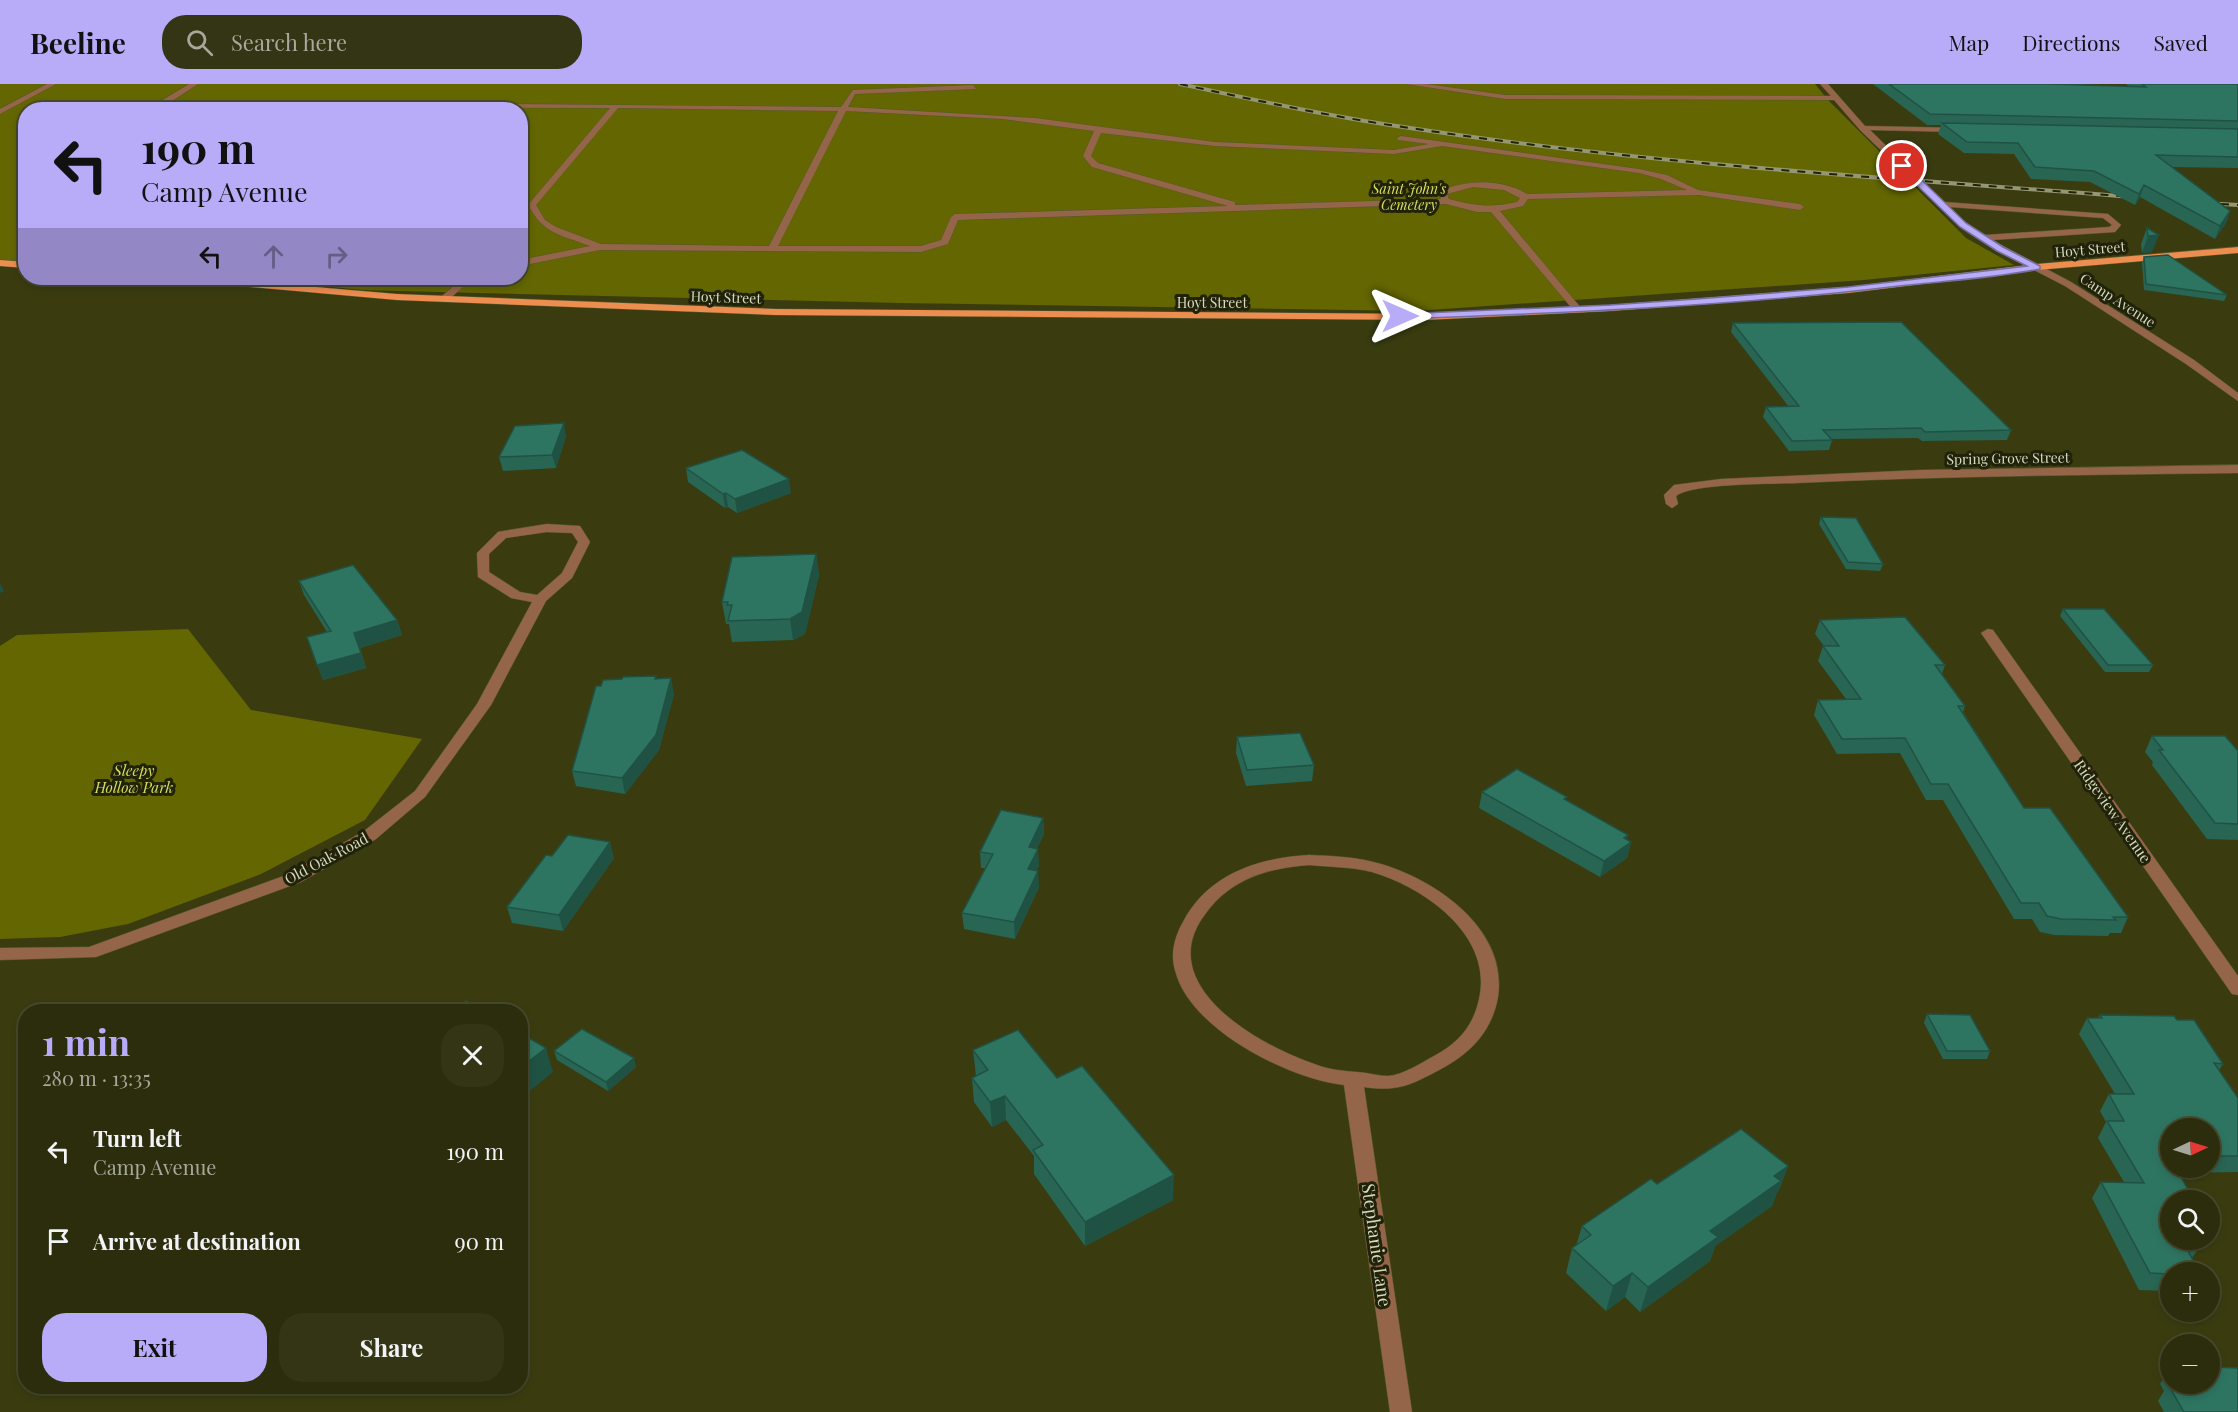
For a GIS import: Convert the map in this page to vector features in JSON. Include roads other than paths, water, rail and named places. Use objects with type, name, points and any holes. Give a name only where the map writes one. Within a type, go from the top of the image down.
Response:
[{"type":"main road","name":"Hoyt Street","points":[[271,285],[444,299],[774,312],[1424,317],[1578,310],[1848,290],[2037,267],[2238,250]]},
{"type":"main road","points":[[0,263],[18,264]]},
{"type":"street","points":[[19,102],[52,84]]},
{"type":"street","points":[[166,102],[194,84]]},
{"type":"street","points":[[1410,84],[1505,97],[1706,93],[1836,98]]},
{"type":"street","points":[[1478,84],[1481,94]]},
{"type":"street","name":"Camp Avenue","points":[[1824,84],[1863,128],[1963,225],[2068,284],[2190,362],[2238,398]]},
{"type":"street","points":[[772,249],[853,92],[973,87]]},
{"type":"street","points":[[0,112],[18,102]]},
{"type":"street","points":[[528,106],[843,109],[978,115],[1072,124],[1098,130],[1215,144],[1383,152],[1439,145]]},
{"type":"street","points":[[600,247],[553,229],[542,222],[532,206],[535,199],[616,106]]},
{"type":"street","points":[[1863,128],[1970,130]]},
{"type":"street","points":[[1098,130],[1087,156],[1095,165],[1240,208]]},
{"type":"street","points":[[1401,138],[1639,171],[1664,177],[1699,192]]},
{"type":"street","points":[[1446,201],[1442,193],[1454,188],[1473,185],[1504,188],[1525,197],[1699,192],[1800,207]]},
{"type":"street","points":[[528,261],[600,247],[921,249],[945,242],[955,217],[1446,201],[1477,209],[1494,210],[1520,204],[1525,197]]},
{"type":"street","points":[[1941,204],[2105,216],[2117,225],[2112,230],[1983,238]]},
{"type":"street","points":[[1494,210],[1578,310]]},
{"type":"street","points":[[444,299],[460,285]]},
{"type":"street","name":"Spring Grove Street","points":[[1672,504],[1670,495],[1678,488],[1721,483],[1921,474],[2238,470]]},
{"type":"street","name":"Old Oak Road","points":[[0,954],[90,953],[295,878],[370,835],[420,794],[484,705],[540,599],[567,575],[576,558],[584,542],[576,530],[547,528],[502,534],[483,553],[483,574],[516,594],[540,599]]},
{"type":"street","name":"Ridgeview Avenue","points":[[1988,633],[2238,989]]},
{"type":"street","points":[[1309,860],[1383,870],[1434,896],[1458,913],[1475,934],[1488,959],[1492,991],[1483,1020],[1466,1045],[1430,1067],[1390,1083],[1353,1079],[1328,1076],[1272,1053],[1227,1023],[1198,999],[1186,978],[1182,960],[1182,944],[1200,908],[1218,888],[1255,867],[1280,861],[1309,860]]},
{"type":"street","name":"Stephanie Lane","points":[[1353,1079],[1401,1412]]},
{"type":"railway","points":[[1180,84],[1387,125],[1595,152],[1774,169],[2133,197]]},
{"type":"railway","points":[[2205,203],[2238,205]]},
{"type":"park label","name":"Saint John's Cemetery","points":[[1409,196]]},
{"type":"park label","name":"Sleepy Hollow Park","points":[[134,778]]}]
